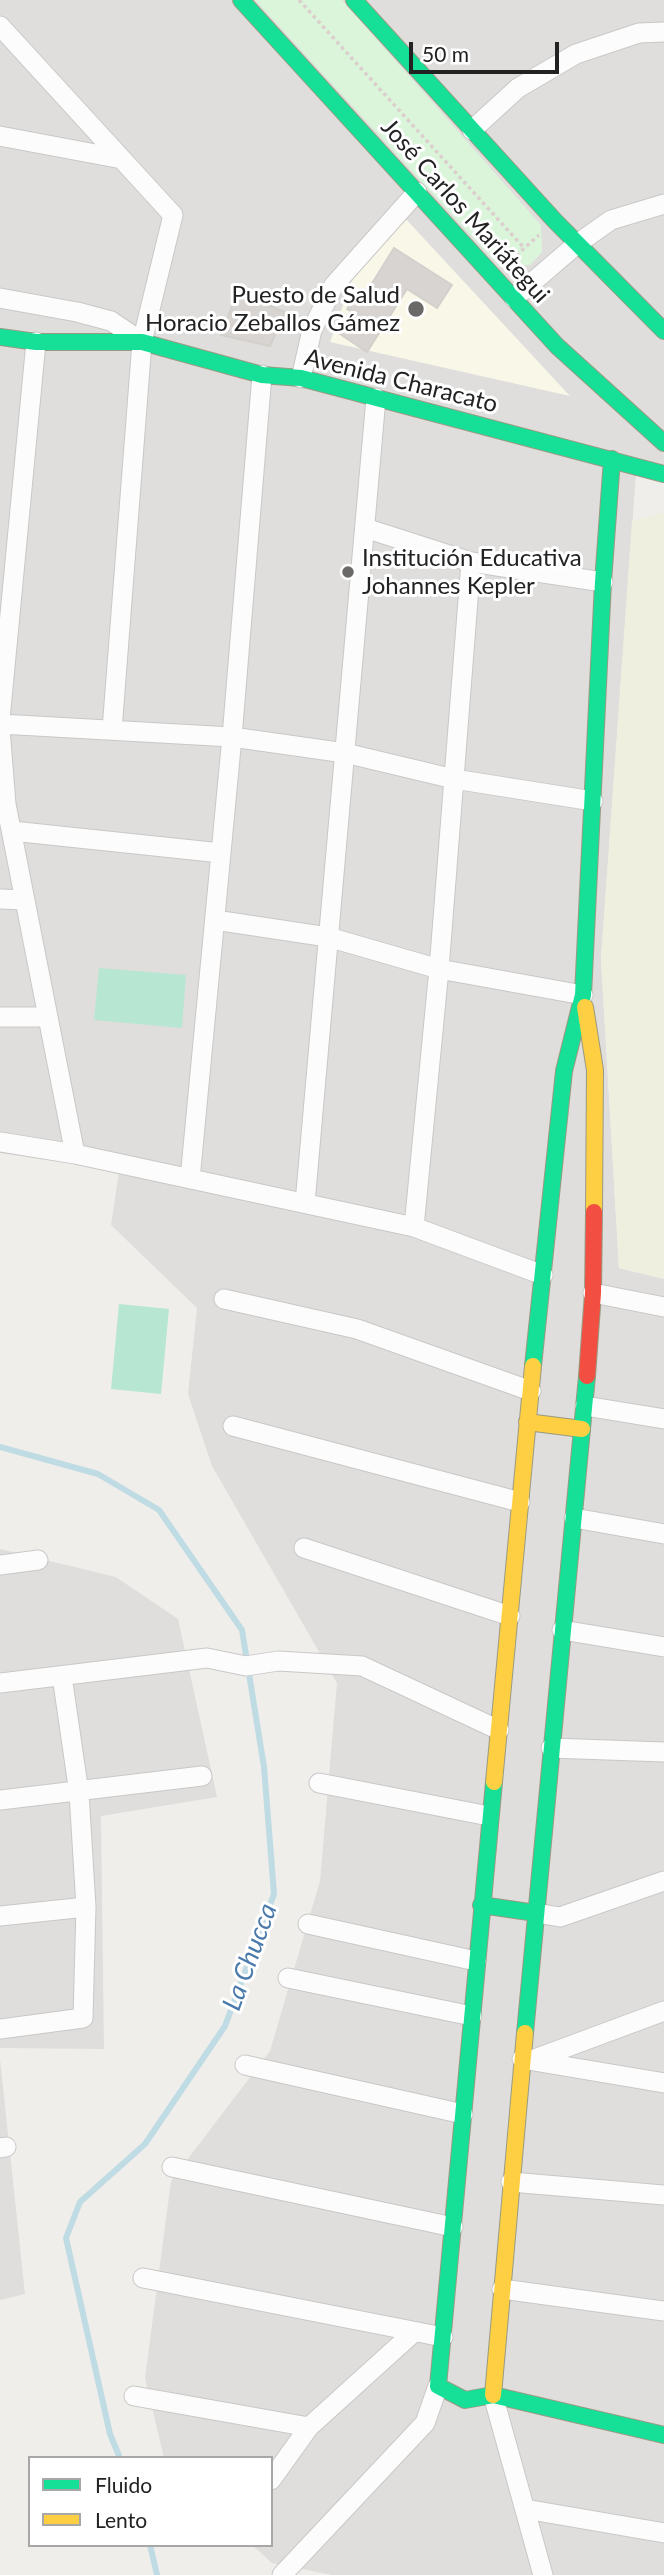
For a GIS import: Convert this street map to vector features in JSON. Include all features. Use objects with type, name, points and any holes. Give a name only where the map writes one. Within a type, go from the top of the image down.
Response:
[{"type":"street","name":"José Carlos Mariátegui","points":[[241,0],[556,346],[664,443]]},
{"type":"street","points":[[354,0],[555,221],[664,331]]},
{"type":"street","points":[[0,26],[173,215],[142,342],[112,730]]},
{"type":"street","points":[[472,130],[517,88],[576,54],[639,33],[664,32]]},
{"type":"street","points":[[0,136],[122,159]]},
{"type":"street","points":[[301,377],[312,330],[334,285],[417,192]]},
{"type":"street","points":[[514,298],[611,220],[664,204]]},
{"type":"street","points":[[0,298],[111,321],[142,342]]},
{"type":"street","name":"Avenida Characato","points":[[0,337],[36,342],[142,342],[262,375],[301,377],[664,474]]},
{"type":"street","points":[[36,342],[0,722],[232,737],[345,753],[454,779],[593,801]]},
{"type":"street","points":[[190,1179],[232,737],[262,375]]},
{"type":"street","points":[[305,1203],[376,398]]},
{"type":"street","points":[[282,2575],[425,2423],[438,2386],[527,1423],[564,1071],[583,995],[603,582],[612,459]]},
{"type":"street","points":[[365,528],[471,562],[603,582]]},
{"type":"street","points":[[414,1227],[439,969],[471,562]]},
{"type":"street","points":[[0,729],[3,804],[12,831],[75,1154]]},
{"type":"street","points":[[12,831],[221,853]]},
{"type":"street","points":[[0,900],[25,900]]},
{"type":"street","points":[[215,920],[328,937],[439,969],[583,995]]},
{"type":"street","points":[[543,2575],[494,2395],[511,2182],[527,2059],[536,1913],[585,1406],[593,1293],[595,1070],[583,995]]},
{"type":"street","points":[[0,1017],[48,1017]]},
{"type":"street","points":[[0,1142],[75,1154],[414,1227],[543,1275]]},
{"type":"street","points":[[593,1293],[664,1307]]},
{"type":"street","points":[[224,1299],[356,1329],[531,1391]]},
{"type":"street","points":[[585,1406],[664,1419]]},
{"type":"street","points":[[527,1423],[582,1429]]},
{"type":"street","points":[[233,1426],[520,1502]]},
{"type":"street","points":[[574,1518],[664,1534]]},
{"type":"street","points":[[304,1548],[510,1616]]},
{"type":"street","points":[[0,1565],[38,1560]]},
{"type":"street","points":[[562,1630],[664,1647]]},
{"type":"street","points":[[0,1683],[207,1658],[246,1666],[278,1661],[362,1666],[499,1730]]},
{"type":"street","points":[[0,2029],[83,2018],[86,1908],[79,1793],[62,1676]]},
{"type":"street","points":[[551,1748],[664,1752]]},
{"type":"street","points":[[0,1800],[79,1793],[202,1776]]},
{"type":"street","points":[[319,1783],[489,1816]]},
{"type":"street","points":[[481,1905],[560,1917],[664,1881]]},
{"type":"street","points":[[0,1916],[86,1908]]},
{"type":"street","points":[[309,1924],[476,1961]]},
{"type":"street","points":[[288,1978],[472,2016]]},
{"type":"street","points":[[527,2059],[664,2011]]},
{"type":"street","points":[[527,2059],[664,2084]]},
{"type":"street","points":[[245,2065],[463,2114]]},
{"type":"street","points":[[172,2167],[453,2227]]},
{"type":"street","points":[[511,2182],[664,2195]]},
{"type":"street","points":[[143,2278],[443,2337]]},
{"type":"street","points":[[502,2289],[664,2311]]},
{"type":"street","points":[[273,2477],[309,2427],[414,2332]]},
{"type":"street","points":[[438,2386],[465,2400],[494,2395],[664,2435]]},
{"type":"street","points":[[134,2396],[309,2427]]},
{"type":"street","points":[[525,2509],[664,2533]]},
{"type":"path","points":[[299,0],[525,249]]},
{"type":"path","points":[[493,275],[555,221]]},
{"type":"shaded area","points":[[0,0],[664,0],[664,478],[636,473],[601,959],[619,1268],[664,1279],[664,2575],[332,2575],[272,2563],[254,2547],[273,2547],[273,2456],[164,2456],[145,2378],[171,2181],[270,2051],[320,1881],[337,1683],[212,1466],[188,1394],[197,1308],[111,1225],[121,1159],[0,1136]]},
{"type":"shaded area","name":"Puesto de Salud Horacio Zeballos Gámez","points":[[404,217],[570,396],[330,342],[353,277]]},
{"type":"shaded area","points":[[0,1549],[116,1577],[178,1619],[217,1797],[101,1816],[104,2049],[0,2048]]},
{"type":"shaded area","points":[[0,2059],[25,2294],[0,2300]]},
{"type":"green space","points":[[255,0],[342,0],[541,225],[542,252],[530,265],[500,267]]},
{"type":"green space","points":[[664,514],[664,1279],[619,1268],[601,959],[632,521]]},
{"type":"green space","points":[[99,968],[186,975],[182,1028],[94,1020]]},
{"type":"green space","points":[[119,1304],[169,1309],[161,1394],[111,1389]]},
{"type":"building","points":[[394,248],[452,285],[437,308],[407,289],[367,352],[337,332],[351,311],[347,309],[360,289],[373,298],[378,289],[371,285]]},
{"type":"building","points":[[237,293],[285,312],[270,346],[221,335]]},
{"type":"waterway","name":"La Chucca","points":[[0,1447],[98,1474],[159,1510],[242,1630],[264,1767],[274,1894],[225,2026],[145,2144],[80,2202],[66,2238],[110,2434],[119,2456]]},
{"type":"waterway","name":"La Chucca","points":[[150,2547],[157,2575]]},
{"type":"traffic: fast","points":[[241,0],[557,346],[664,443]]},
{"type":"traffic: fast","points":[[354,0],[555,221],[664,331]]},
{"type":"traffic: fast","points":[[0,337],[36,342],[142,342],[262,375],[301,378],[664,474]]},
{"type":"traffic: fast","points":[[533,1366],[564,1071],[583,995],[603,582],[612,459]]},
{"type":"traffic: fast","points":[[525,2033],[587,1376]]},
{"type":"traffic: fast","points":[[494,1782],[438,2386],[465,2400],[493,2395],[664,2435]]},
{"type":"traffic: fast","points":[[481,1905],[536,1913]]},
{"type":"traffic: slow","points":[[585,1007],[595,1070],[594,1212]]},
{"type":"traffic: slow","points":[[494,1782],[533,1366]]},
{"type":"traffic: slow","points":[[527,1422],[582,1429]]},
{"type":"traffic: slow","points":[[493,2395],[525,2033]]},
{"type":"traffic: jam","points":[[587,1376],[593,1293],[594,1212]]},
{"type":"place","name":"Puesto de Salud Horacio Zeballos Gámez","points":[[416,309]]},
{"type":"place","name":"Institución Educativa Johannes Kepler","points":[[348,572]]}]
